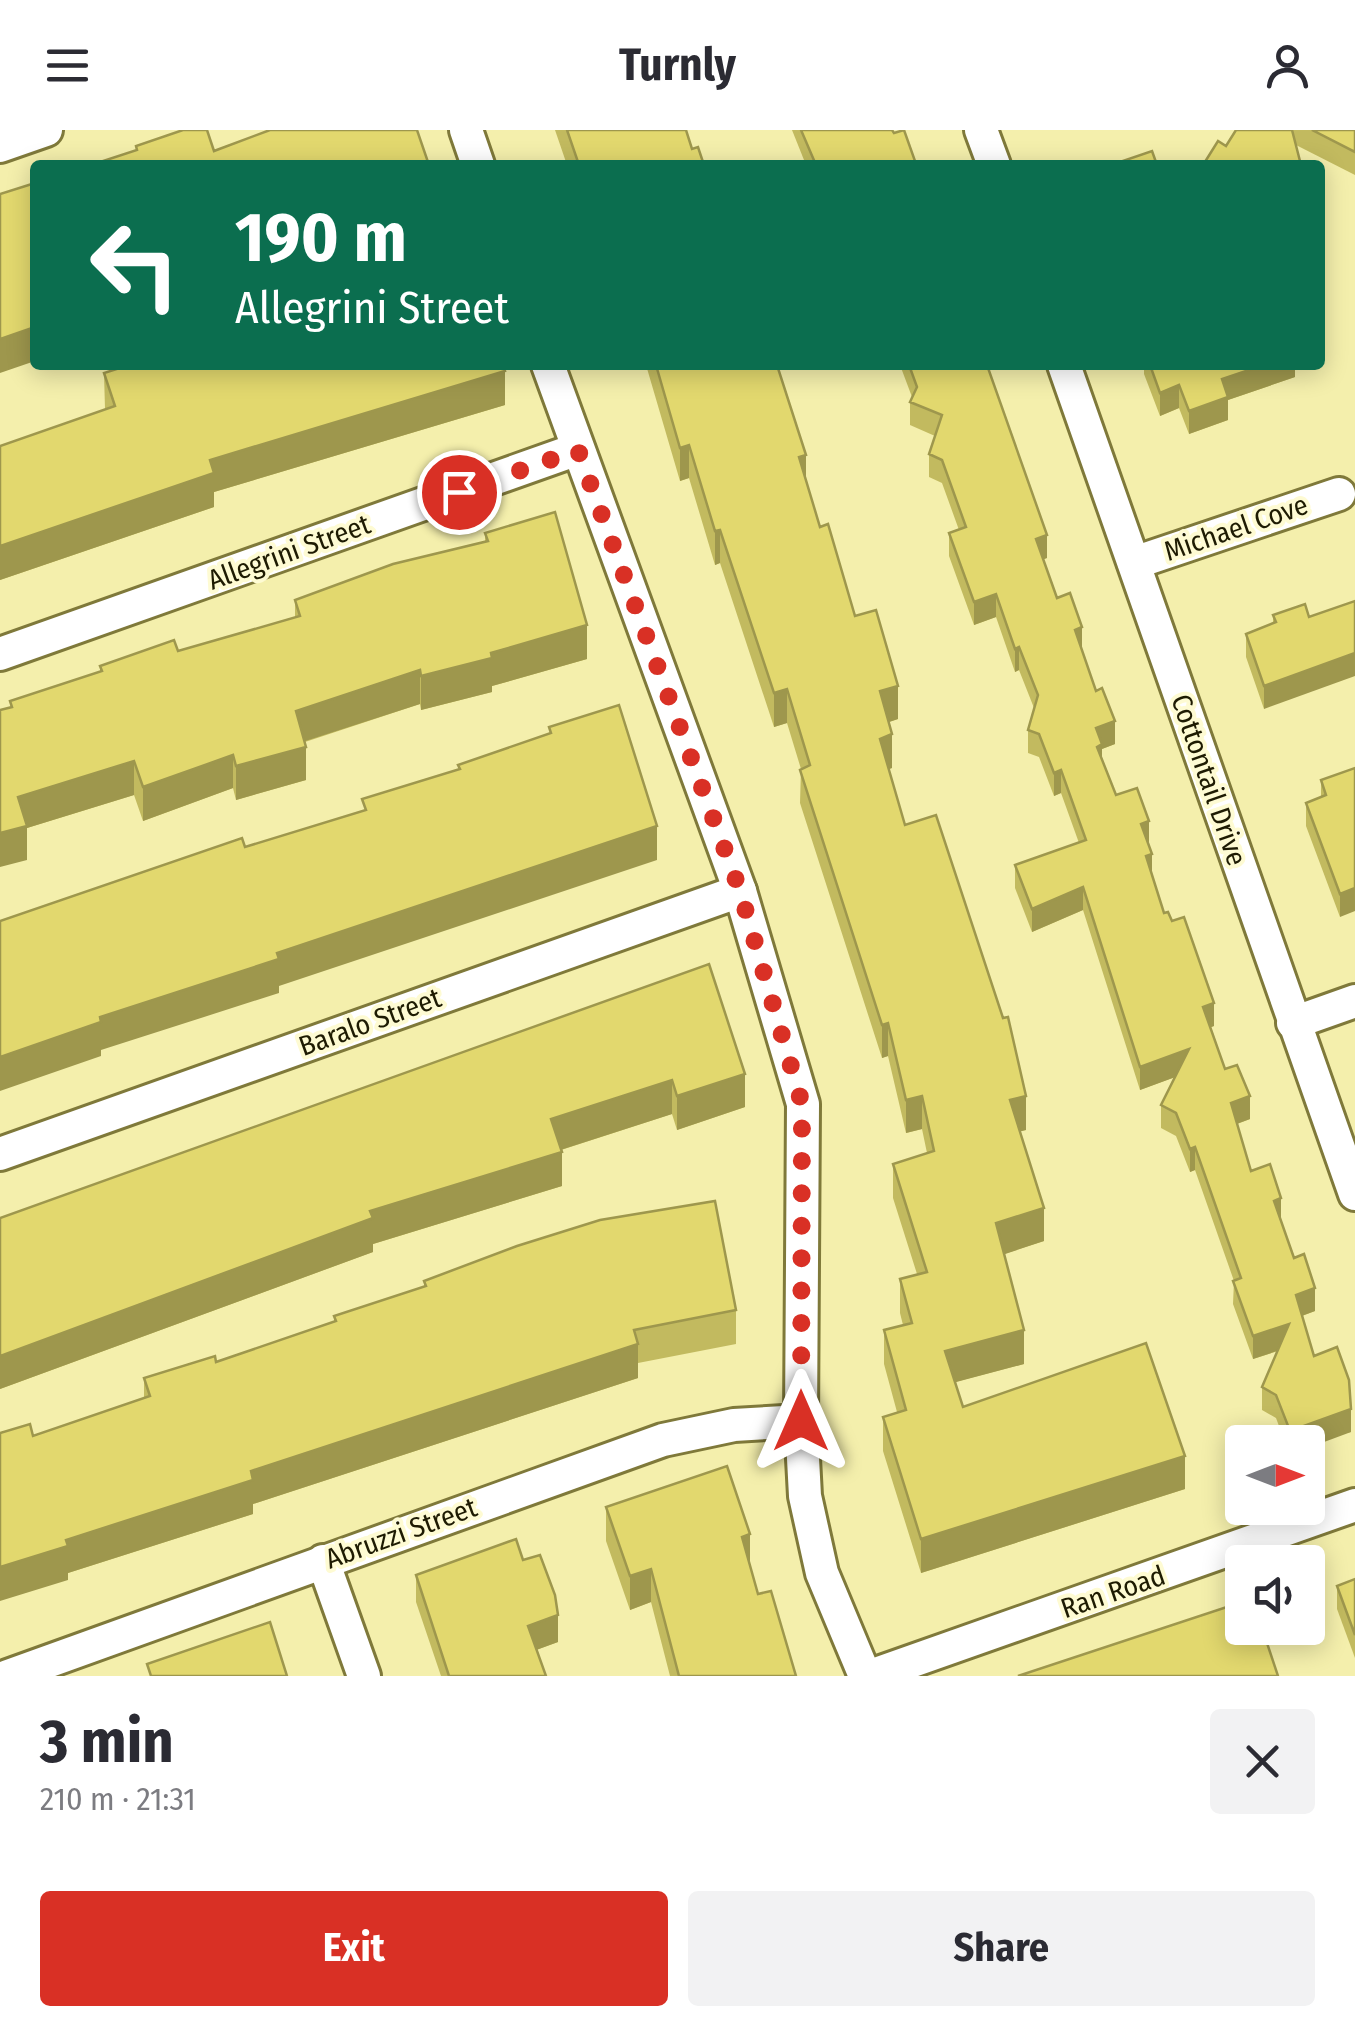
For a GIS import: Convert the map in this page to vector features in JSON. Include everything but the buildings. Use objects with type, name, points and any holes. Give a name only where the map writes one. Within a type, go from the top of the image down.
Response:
[{"type":"street","points":[[0,146],[46,130]]},
{"type":"street","points":[[466,130],[476,160]]},
{"type":"street","points":[[981,130],[992,160]]},
{"type":"street","points":[[550,370],[740,891],[802,1104],[801,1421],[805,1496],[822,1573],[867,1676]]},
{"type":"street","name":"Cottontail Drive","points":[[1066,370],[1355,1194]]},
{"type":"street","name":"Allegrini Street","points":[[0,654],[578,450]]},
{"type":"street","name":"Michael Cove","points":[[1134,563],[1338,494]]},
{"type":"street","name":"Baralo Street","points":[[0,1154],[740,891]]},
{"type":"street","points":[[1293,1023],[1355,1001]]},
{"type":"street","name":"Abruzzi Street","points":[[8,1676],[663,1440],[734,1425],[801,1421]]},
{"type":"street","name":"Ran Road","points":[[867,1676],[1355,1504]]},
{"type":"street","points":[[323,1561],[364,1676]]},
{"type":"route","points":[[459,492],[578,450],[740,891],[802,1104],[801,1421]]}]
